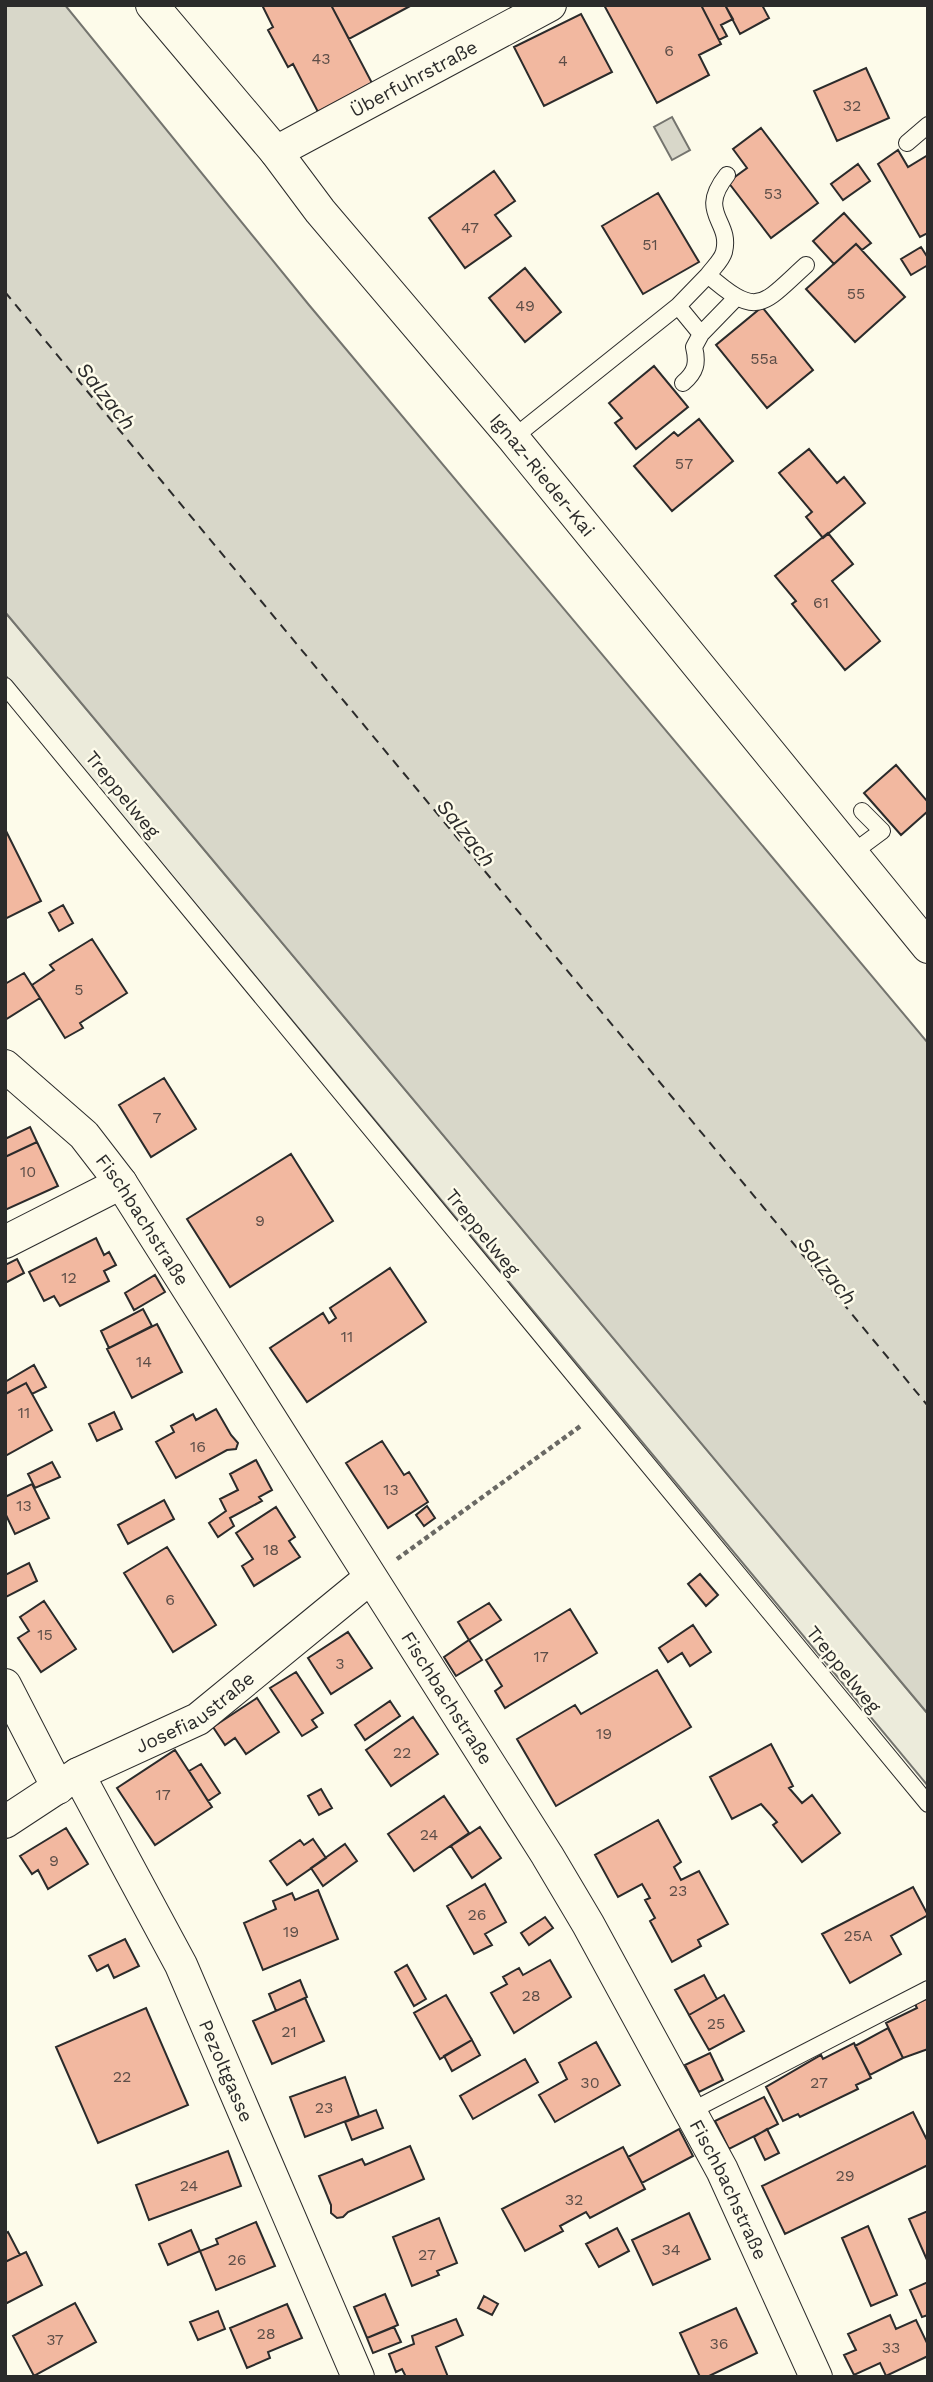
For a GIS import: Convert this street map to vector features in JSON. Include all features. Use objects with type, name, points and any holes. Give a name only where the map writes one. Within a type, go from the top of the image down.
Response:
[{"type":"street","name":"Überfuhrstraße","points":[[276,152],[550,5]]},
{"type":"street","name":"Ignaz-Rieder-Kai","points":[[154,6],[276,152],[320,211],[513,438],[928,947]]},
{"type":"street","name":"Fischbachstraße","points":[[5,1066],[84,1135],[121,1183],[554,1867],[722,2170],[816,2377]]},
{"type":"street","points":[[5,1242],[121,1183]]},
{"type":"street","name":"Josefiaustraße","points":[[5,1822],[68,1781],[198,1718],[370,1578]]},
{"type":"street","name":"Pezoltgasse","points":[[5,1685],[68,1781],[181,1965],[358,2377]]},
{"type":"lane","points":[[907,143],[928,125]]},
{"type":"lane","points":[[513,438],[678,306],[708,275],[724,253],[724,238],[713,204],[716,188],[727,175]]},
{"type":"lane","points":[[708,275],[735,299],[751,303],[770,298],[806,265]]},
{"type":"lane","points":[[683,383],[694,374],[694,347],[701,334],[735,299]]},
{"type":"lane","points":[[678,306],[701,334]]},
{"type":"lane","name":"Treppelweg","points":[[5,686],[928,1804]]},
{"type":"lane","points":[[851,854],[882,831],[862,811]]},
{"type":"lane","points":[[689,2112],[928,1989]]},
{"type":"path","points":[[370,1578],[603,1410]]},
{"type":"shaded area","points":[[5,612],[928,1714],[928,1786],[5,675]]},
{"type":"water","name":"Salzach","points":[[5,5],[65,5],[309,305],[928,1043],[928,1714],[5,612]]},
{"type":"water","points":[[672,117],[690,150],[672,160],[654,127]]},
{"type":"building","points":[[262,5],[331,5],[372,83],[318,112],[293,64],[288,67],[268,30],[273,27]]},
{"type":"building","points":[[331,5],[412,5],[349,39]]},
{"type":"building","points":[[604,5],[701,5],[721,44],[699,55],[709,75],[657,103]]},
{"type":"building","points":[[701,5],[725,5],[733,19],[721,25],[727,36],[719,40]]},
{"type":"building","points":[[725,5],[762,5],[769,18],[740,34]]},
{"type":"building","points":[[581,14],[612,72],[544,106],[514,47]]},
{"type":"building","points":[[866,68],[889,118],[837,141],[814,91]]},
{"type":"building","points":[[761,128],[818,203],[771,238],[728,182],[747,168],[733,149]]},
{"type":"building","points":[[898,150],[908,167],[928,155],[928,233],[920,237],[878,164]]},
{"type":"building","points":[[858,164],[870,181],[843,200],[831,184]]},
{"type":"building","points":[[494,171],[515,201],[495,215],[511,236],[465,268],[429,218]]},
{"type":"building","points":[[658,193],[699,262],[643,294],[602,226]]},
{"type":"building","points":[[844,213],[871,243],[862,250],[856,244],[834,264],[813,241]]},
{"type":"building","points":[[856,244],[905,297],[855,342],[806,289]]},
{"type":"building","points":[[921,247],[928,258],[928,265],[911,275],[901,259]]},
{"type":"building","points":[[525,268],[561,312],[525,342],[489,298]]},
{"type":"building","points":[[762,307],[813,370],[767,408],[716,345]]},
{"type":"building","points":[[654,366],[688,407],[636,449],[615,423],[622,418],[609,403]]},
{"type":"building","points":[[699,419],[733,461],[672,511],[634,466],[674,432],[678,436]]},
{"type":"building","points":[[809,449],[837,483],[844,477],[865,503],[823,538],[806,517],[812,512],[779,473]]},
{"type":"building","points":[[828,533],[853,564],[832,581],[880,641],[845,670],[792,604],[796,601],[775,576]]},
{"type":"building","points":[[896,765],[928,802],[928,811],[901,835],[864,793]]},
{"type":"building","points":[[5,829],[41,901],[5,919]]},
{"type":"building","points":[[63,905],[73,923],[59,931],[49,913]]},
{"type":"building","points":[[92,939],[127,993],[80,1023],[83,1028],[65,1038],[32,985],[54,970],[50,965]]},
{"type":"building","points":[[24,973],[40,998],[5,1020],[5,984]]},
{"type":"building","points":[[164,1078],[196,1129],[151,1157],[119,1105]]},
{"type":"building","points":[[30,1127],[37,1142],[5,1157],[5,1139]]},
{"type":"building","points":[[37,1142],[58,1186],[5,1210],[5,1157]]},
{"type":"building","points":[[291,1154],[333,1221],[230,1287],[187,1219]]},
{"type":"building","points":[[96,1238],[104,1255],[109,1252],[116,1265],[104,1271],[109,1281],[60,1306],[54,1296],[44,1301],[29,1272]]},
{"type":"building","points":[[17,1259],[24,1273],[5,1283],[5,1265]]},
{"type":"building","points":[[390,1268],[426,1322],[307,1402],[270,1348],[323,1313],[329,1323],[336,1318],[330,1308]]},
{"type":"building","points":[[155,1275],[165,1292],[134,1310],[125,1293]]},
{"type":"building","points":[[143,1309],[152,1326],[109,1348],[101,1331]]},
{"type":"building","points":[[157,1324],[182,1372],[132,1398],[107,1349]]},
{"type":"building","points":[[34,1365],[46,1387],[32,1394],[26,1383],[6,1394],[5,1382]]},
{"type":"building","points":[[26,1383],[52,1430],[5,1456],[5,1394]]},
{"type":"building","points":[[216,1409],[238,1443],[236,1449],[227,1450],[176,1478],[156,1442],[174,1432],[171,1426],[193,1414],[196,1420]]},
{"type":"building","points":[[114,1412],[122,1429],[97,1441],[89,1424]]},
{"type":"building","points":[[382,1441],[404,1475],[409,1472],[428,1502],[388,1528],[346,1463]]},
{"type":"building","points":[[256,1460],[272,1490],[259,1497],[262,1501],[230,1518],[234,1526],[218,1537],[209,1523],[226,1511],[220,1499],[238,1490],[230,1474]]},
{"type":"building","points":[[52,1462],[60,1477],[35,1488],[28,1474]]},
{"type":"building","points":[[32,1484],[49,1518],[15,1534],[5,1513],[5,1497]]},
{"type":"building","points":[[164,1500],[174,1519],[128,1544],[118,1525]]},
{"type":"building","points":[[427,1506],[435,1518],[424,1526],[416,1515]]},
{"type":"building","points":[[276,1507],[295,1537],[289,1541],[300,1557],[254,1586],[242,1566],[253,1559],[236,1533]]},
{"type":"building","points":[[167,1547],[216,1625],[173,1652],[124,1573]]},
{"type":"building","points":[[29,1563],[37,1581],[6,1597],[5,1575]]},
{"type":"building","points":[[700,1574],[718,1595],[706,1606],[688,1584]]},
{"type":"building","points":[[44,1601],[76,1649],[41,1672],[18,1638],[29,1631],[20,1617]]},
{"type":"building","points":[[489,1603],[501,1620],[469,1640],[458,1622]]},
{"type":"building","points":[[570,1609],[597,1653],[505,1708],[495,1691],[502,1686],[486,1660]]},
{"type":"building","points":[[693,1625],[711,1652],[690,1666],[682,1653],[668,1662],[659,1648]]},
{"type":"building","points":[[348,1632],[372,1668],[331,1694],[308,1658]]},
{"type":"building","points":[[469,1640],[482,1660],[456,1676],[444,1657]]},
{"type":"building","points":[[657,1670],[691,1727],[556,1806],[517,1739],[575,1705],[581,1714]]},
{"type":"building","points":[[296,1672],[323,1713],[312,1720],[317,1727],[302,1736],[270,1688]]},
{"type":"building","points":[[257,1698],[279,1732],[246,1754],[235,1738],[225,1745],[213,1727]]},
{"type":"building","points":[[390,1701],[400,1716],[365,1740],[355,1725]]},
{"type":"building","points":[[413,1717],[438,1754],[391,1786],[366,1750]]},
{"type":"building","points":[[771,1744],[793,1786],[789,1788],[802,1803],[812,1795],[840,1833],[802,1862],[773,1825],[777,1822],[761,1804],[732,1819],[710,1777]]},
{"type":"building","points":[[175,1750],[212,1807],[155,1845],[117,1788]]},
{"type":"building","points":[[201,1764],[220,1793],[208,1801],[189,1771]]},
{"type":"building","points":[[321,1789],[332,1808],[319,1815],[308,1796]]},
{"type":"building","points":[[444,1796],[469,1833],[414,1871],[388,1834]]},
{"type":"building","points":[[658,1820],[681,1862],[674,1867],[681,1880],[699,1871],[728,1924],[698,1940],[701,1946],[672,1962],[650,1921],[655,1918],[645,1900],[650,1898],[642,1884],[618,1897],[595,1855]]},
{"type":"building","points":[[480,1827],[501,1858],[472,1878],[451,1846]]},
{"type":"building","points":[[66,1828],[88,1864],[48,1889],[38,1870],[32,1874],[20,1856]]},
{"type":"building","points":[[313,1839],[326,1858],[287,1885],[270,1861],[300,1840],[304,1845]]},
{"type":"building","points":[[345,1844],[357,1861],[323,1886],[311,1868]]},
{"type":"building","points":[[485,1884],[506,1922],[485,1934],[492,1945],[474,1954],[447,1906]]},
{"type":"building","points":[[913,1887],[928,1915],[891,1936],[901,1954],[850,1983],[822,1934]]},
{"type":"building","points":[[318,1890],[338,1939],[263,1970],[244,1923],[276,1909],[273,1901],[292,1893],[295,1900]]},
{"type":"building","points":[[545,1917],[553,1928],[529,1945],[521,1933]]},
{"type":"building","points":[[125,1939],[139,1966],[114,1978],[108,1965],[97,1971],[89,1956]]},
{"type":"building","points":[[550,1960],[571,1997],[514,2033],[491,1993],[507,1984],[503,1977],[519,1968],[523,1975]]},
{"type":"building","points":[[407,1965],[426,1999],[414,2006],[395,1972]]},
{"type":"building","points":[[704,1975],[717,1999],[689,2015],[675,1990]]},
{"type":"building","points":[[300,1980],[307,1997],[276,2011],[269,1994]]},
{"type":"building","points":[[446,1995],[472,2040],[440,2059],[414,2013]]},
{"type":"building","points":[[724,1995],[744,2031],[709,2050],[689,2015]]},
{"type":"building","points":[[305,1998],[324,2041],[272,2064],[253,2021]]},
{"type":"building","points":[[928,1998],[928,2049],[903,2058],[886,2023],[917,2008],[915,2004]]},
{"type":"building","points":[[146,2008],[188,2105],[98,2143],[56,2047]]},
{"type":"building","points":[[888,2028],[903,2058],[870,2075],[855,2046]]},
{"type":"building","points":[[472,2040],[480,2055],[452,2071],[444,2056]]},
{"type":"building","points":[[596,2042],[620,2085],[555,2122],[539,2095],[567,2079],[559,2063]]},
{"type":"building","points":[[854,2043],[871,2078],[856,2085],[858,2089],[800,2117],[798,2114],[783,2121],[766,2087],[821,2055],[823,2059]]},
{"type":"building","points":[[710,2053],[723,2080],[699,2092],[685,2065]]},
{"type":"building","points":[[525,2059],[538,2082],[473,2119],[460,2096]]},
{"type":"building","points":[[345,2077],[359,2116],[305,2137],[290,2097]]},
{"type":"building","points":[[764,2097],[778,2124],[729,2149],[715,2121]]},
{"type":"building","points":[[376,2110],[383,2128],[352,2140],[345,2122]]},
{"type":"building","points":[[913,2112],[928,2142],[928,2165],[785,2234],[762,2186]]},
{"type":"building","points":[[679,2129],[693,2156],[642,2183],[628,2157]]},
{"type":"building","points":[[767,2129],[779,2153],[765,2160],[754,2137]]},
{"type":"building","points":[[410,2146],[424,2179],[348,2212],[343,2217],[337,2218],[331,2213],[331,2205],[319,2176],[362,2159],[365,2165]]},
{"type":"building","points":[[623,2147],[645,2189],[590,2218],[586,2212],[560,2226],[563,2231],[525,2251],[502,2209]]},
{"type":"building","points":[[228,2151],[241,2186],[149,2220],[136,2185]]},
{"type":"building","points":[[928,2211],[928,2259],[927,2260],[909,2219]]},
{"type":"building","points":[[689,2213],[710,2259],[653,2285],[632,2240]]},
{"type":"building","points":[[439,2218],[457,2263],[437,2271],[439,2275],[412,2286],[393,2237]]},
{"type":"building","points":[[256,2222],[275,2266],[216,2290],[200,2251],[218,2244],[216,2239]]},
{"type":"building","points":[[868,2226],[897,2295],[871,2306],[842,2238]]},
{"type":"building","points":[[617,2228],[629,2251],[599,2267],[586,2244]]},
{"type":"building","points":[[191,2230],[200,2251],[168,2265],[159,2244]]},
{"type":"building","points":[[8,2232],[20,2255],[5,2262],[5,2234]]},
{"type":"building","points":[[26,2252],[42,2285],[5,2304],[5,2262]]},
{"type":"building","points":[[928,2282],[928,2315],[922,2317],[910,2290]]},
{"type":"building","points":[[385,2294],[398,2325],[367,2338],[354,2307]]},
{"type":"building","points":[[484,2296],[498,2304],[492,2315],[478,2308]]},
{"type":"building","points":[[75,2303],[96,2342],[34,2376],[13,2336]]},
{"type":"building","points":[[287,2304],[302,2338],[268,2352],[270,2358],[247,2368],[230,2328]]},
{"type":"building","points":[[736,2308],[757,2353],[707,2377],[700,2377],[680,2333]]},
{"type":"building","points":[[218,2311],[225,2329],[198,2340],[190,2322]]},
{"type":"building","points":[[890,2315],[896,2329],[916,2320],[928,2345],[928,2356],[886,2376],[880,2363],[854,2375],[844,2355],[856,2350],[848,2334]]},
{"type":"building","points":[[456,2319],[463,2335],[436,2347],[448,2377],[406,2377],[402,2369],[396,2372],[389,2354],[414,2344],[412,2336]]},
{"type":"building","points":[[394,2327],[401,2342],[373,2353],[367,2338]]},
{"type":"ferry route","points":[[5,292],[928,1406]]}]
